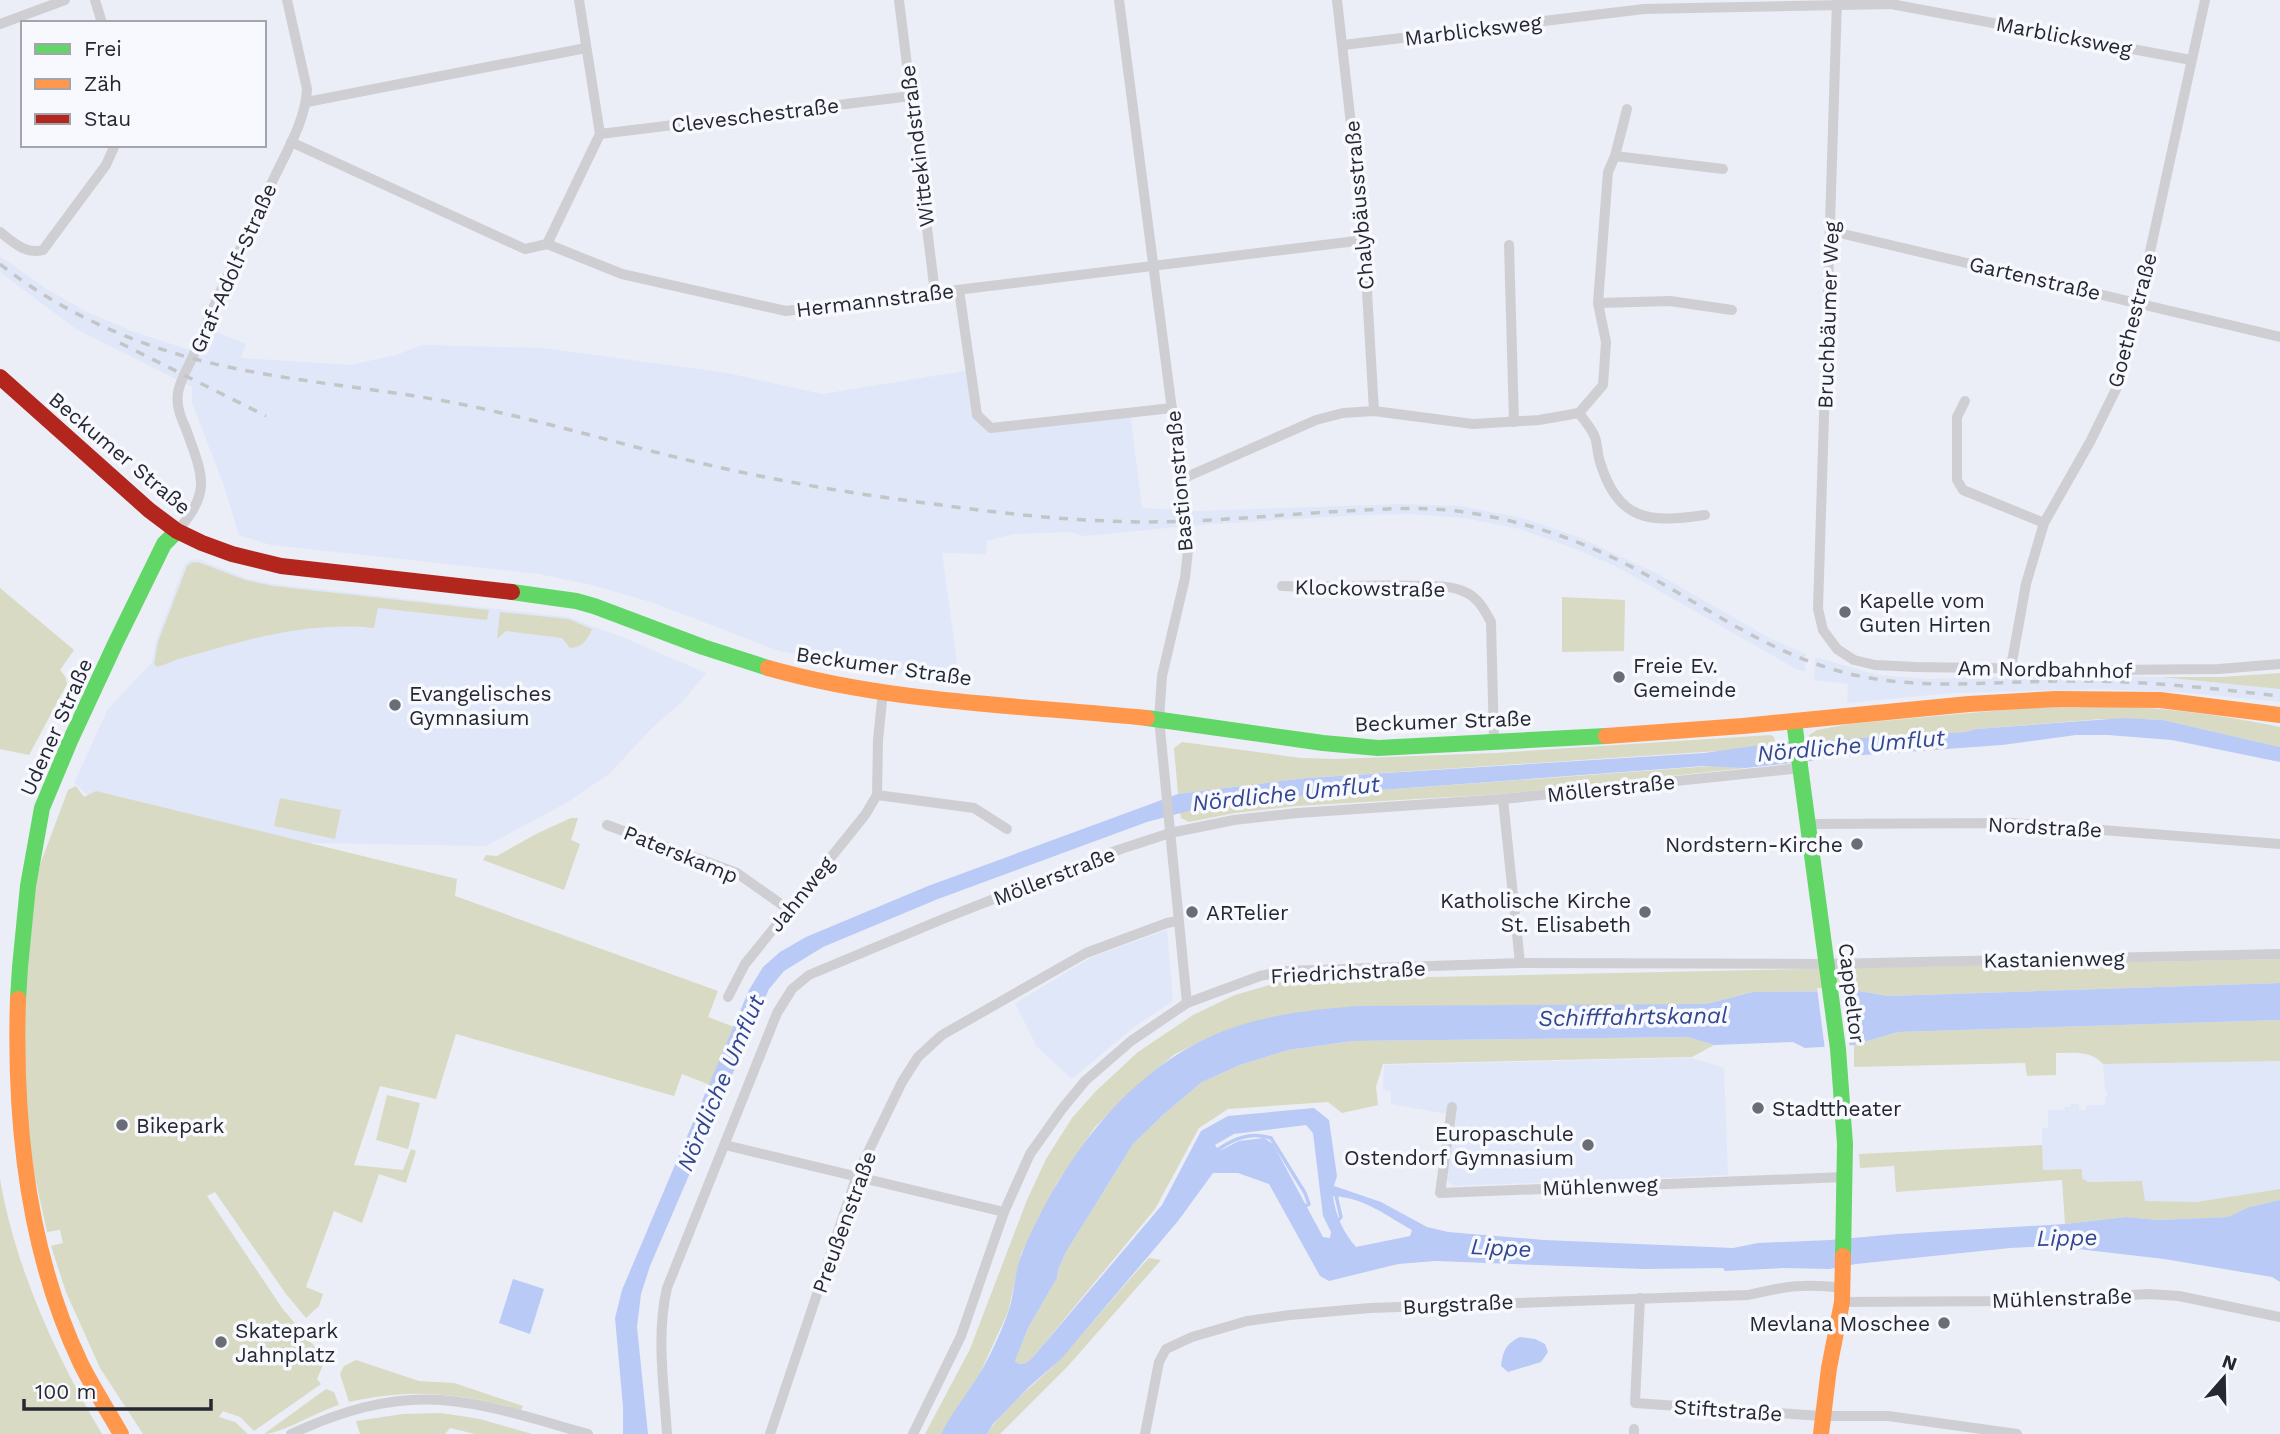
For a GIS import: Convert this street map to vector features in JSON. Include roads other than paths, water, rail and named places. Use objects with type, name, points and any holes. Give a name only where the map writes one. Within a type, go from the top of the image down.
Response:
[{"type":"main road","name":"Beckumer Straße","points":[[0,377],[149,510],[177,531],[232,554],[281,566],[468,586],[576,601],[772,670],[883,691],[1159,719],[1343,746],[1378,748],[1794,721],[1948,705],[2069,698],[2147,699],[2280,716]]},
{"type":"main road","name":"Udener Straße","points":[[121,1434],[86,1380],[49,1297],[26,1226],[11,1155],[2,1077],[4,992],[14,914],[42,809],[61,761],[164,544],[177,531]]},
{"type":"main road","name":"Cappeltor","points":[[1794,721],[1828,964],[1843,1108],[1845,1177],[1842,1295],[1821,1434]]},
{"type":"street","points":[[0,24],[65,0]]},
{"type":"street","points":[[95,0],[101,21]]},
{"type":"street","points":[[286,0],[307,89],[307,102],[586,48]]},
{"type":"street","points":[[547,244],[600,134],[579,0]]},
{"type":"street","name":"Wittekindstraße","points":[[899,0],[934,293]]},
{"type":"street","name":"Bastionstraße","points":[[1119,0],[1182,479],[1188,550],[1185,578],[1162,676],[1159,719],[1187,1003]]},
{"type":"street","name":"Chalybäusstraße","points":[[1337,0],[1364,240],[1374,411]]},
{"type":"street","name":"Goethestraße","points":[[2011,667],[2026,583],[2044,523],[2090,442],[2120,381],[2205,0]]},
{"type":"street","name":"Marblicksweg","points":[[1343,45],[1643,5],[1837,2],[1891,4],[2191,60]]},
{"type":"street","name":"Bruchbäumer Weg","points":[[1823,630],[1818,609],[1837,2]]},
{"type":"street","name":"Cleveschestraße","points":[[600,134],[911,96]]},
{"type":"street","name":"Graf-Adolf-Straße","points":[[177,531],[191,516],[199,501],[202,483],[200,467],[179,411],[178,393],[201,335],[307,102]]},
{"type":"street","points":[[1182,479],[1316,420],[1343,413],[1374,411],[1473,425],[1579,413],[1603,385],[1606,342],[1598,303],[1608,172],[1627,109]]},
{"type":"street","name":"Hermannstraße","points":[[291,142],[525,248],[547,244],[622,274],[786,311],[1364,240]]},
{"type":"street","points":[[0,233],[23,249],[36,252],[43,250],[106,165],[114,147]]},
{"type":"street","points":[[1615,156],[1723,169]]},
{"type":"street","name":"Gartenstraße","points":[[1831,231],[2280,337]]},
{"type":"street","points":[[1509,244],[1514,422]]},
{"type":"street","points":[[959,290],[977,415],[991,428],[1172,408]]},
{"type":"street","points":[[1598,303],[1670,301],[1732,310]]},
{"type":"street","points":[[1965,401],[1957,417],[1957,480],[1963,490],[2044,523]]},
{"type":"street","points":[[1579,413],[1595,436],[1599,460],[1607,482],[1627,507],[1641,516],[1657,519],[1705,515]]},
{"type":"street","name":"Klockowstraße","points":[[1282,586],[1399,585],[1450,587],[1467,593],[1482,605],[1491,622],[1494,742]]},
{"type":"street","name":"Am Nordbahnhof","points":[[1823,630],[1837,649],[1854,660],[1875,665],[2111,670],[2219,669],[2280,664]]},
{"type":"street","points":[[883,691],[878,740],[877,795],[974,808],[1007,830]]},
{"type":"street","name":"Möllerstraße","points":[[667,1434],[662,1364],[662,1307],[667,1287],[782,1004],[792,989],[808,975],[1170,828],[1298,813],[1503,799],[1800,765]]},
{"type":"street","name":"Jahnweg","points":[[728,997],[745,964],[865,816],[877,795]]},
{"type":"street","points":[[1503,799],[1520,963]]},
{"type":"street","name":"Nordstraße","points":[[1808,824],[2012,823],[2280,844]]},
{"type":"street","name":"Paterskamp","points":[[607,825],[737,873],[788,909]]},
{"type":"street","name":"Preußenstraße","points":[[770,1434],[857,1175],[902,1082],[918,1057],[942,1035],[1086,953],[1178,921]]},
{"type":"street","name":"Kastanienweg","points":[[1828,964],[2280,954]]},
{"type":"street","name":"Friedrichstraße","points":[[913,1434],[961,1336],[1004,1212],[1030,1154],[1086,1081],[1131,1041],[1187,1003],[1260,976],[1285,971],[1520,963],[1828,964]]},
{"type":"street","name":"Mühlenweg","points":[[1452,1107],[1440,1193],[1845,1177]]},
{"type":"street","points":[[725,1144],[1004,1212]]},
{"type":"street","name":"Burgstraße","points":[[1145,1434],[1159,1362],[1166,1349],[1192,1336],[1247,1321],[1348,1309],[1748,1295],[1790,1285],[1818,1285],[1842,1295]]},
{"type":"street","name":"Mühlenstraße","points":[[1842,1295],[2013,1301],[2149,1294],[2179,1296],[2280,1317]]},
{"type":"street","name":"Stiftstraße","points":[[1640,1298],[1635,1403],[1822,1416],[1888,1416],[2017,1434]]},
{"type":"street","points":[[291,1434],[328,1417],[360,1407],[401,1401],[442,1400],[482,1407],[588,1434]]},
{"type":"water","name":"Nördliche Umflut","points":[[2123,718],[2163,720],[2280,747],[2280,762],[2172,740],[2076,735],[2002,745],[1821,758],[1746,768],[1704,766],[1245,800],[1207,806],[1147,822],[938,899],[823,947],[784,971],[769,989],[650,1266],[641,1294],[637,1327],[648,1434],[623,1434],[615,1318],[622,1290],[749,990],[763,967],[780,952],[806,937],[928,886],[1178,794],[1306,778],[1704,753],[1775,743],[1966,732]]},
{"type":"water","name":"Schifffahrtskanal","points":[[2280,983],[2280,1020],[1898,1032],[1854,1045],[1805,1048],[1793,1042],[1714,1045],[1688,1037],[1352,1041],[1288,1050],[1240,1065],[1202,1082],[1133,1144],[1066,1252],[1057,1278],[1028,1328],[1015,1361],[1019,1364],[1026,1363],[1033,1357],[1162,1205],[1201,1131],[1228,1116],[1314,1108],[1329,1120],[1337,1176],[1334,1186],[1381,1202],[1427,1227],[1448,1232],[1544,1240],[1733,1248],[1758,1243],[2065,1224],[2126,1217],[2157,1220],[2228,1217],[2249,1207],[2280,1200],[2280,1282],[2272,1277],[2164,1259],[2052,1246],[2010,1248],[1829,1269],[1725,1271],[1723,1268],[1643,1269],[1436,1261],[1398,1264],[1329,1281],[1320,1276],[1269,1184],[1238,1173],[1213,1173],[1178,1221],[1062,1358],[1029,1387],[993,1424],[987,1434],[941,1434],[991,1353],[1008,1313],[1023,1251],[1039,1217],[1077,1153],[1125,1097],[1153,1072],[1183,1051],[1216,1034],[1268,1018],[1357,1006],[1706,1004],[1753,992],[1859,991],[1888,996]],"holes":[[[1306,1125],[1313,1133],[1323,1216],[1331,1232],[1330,1238],[1323,1237],[1273,1144],[1264,1138],[1239,1141],[1219,1151],[1215,1145],[1234,1134]],[[1333,1196],[1355,1200],[1374,1208],[1412,1230],[1410,1236],[1356,1247],[1341,1223]]]},
{"type":"water","points":[[513,1279],[544,1289],[530,1334],[499,1323]]},
{"type":"water","points":[[1520,1337],[1535,1339],[1545,1344],[1548,1352],[1541,1362],[1508,1372],[1501,1366],[1504,1352],[1511,1342]]},
{"type":"waterway","points":[[1216,1151],[1242,1137],[1256,1135],[1271,1138],[1305,1193],[1309,1204],[1304,1207]]},
{"type":"waterway","points":[[1335,1191],[1341,1217],[1336,1223]]},
{"type":"waterway","name":"Lippe","points":[[2213,1237],[2223,1237],[2280,1265]]},
{"type":"railway","points":[[0,264],[51,299],[106,328],[194,359],[285,377],[470,406],[700,463],[787,481],[955,507],[1088,520],[1198,521],[1405,508],[1485,515],[1584,545],[1622,562],[1777,648],[1804,660],[1861,676],[1891,681],[1949,684],[2121,682],[2280,696]]},
{"type":"railway","points":[[120,343],[266,416]]},
{"type":"place","name":"Kapelle vom Guten Hirten","points":[[1845,612]]},
{"type":"place","name":"Freie Ev. Gemeinde","points":[[1619,677]]},
{"type":"place","name":"Evangelisches Gymnasium","points":[[395,705]]},
{"type":"place","name":"Nordstern-Kirche","points":[[1857,844]]},
{"type":"place","name":"ARTelier","points":[[1192,912]]},
{"type":"place","name":"Katholische Kirche St. Elisabeth","points":[[1645,912]]},
{"type":"place","name":"Stadttheater","points":[[1758,1108]]},
{"type":"place","name":"Bikepark","points":[[122,1125]]},
{"type":"place","name":"Europaschule Ostendorf Gymnasium","points":[[1588,1145]]},
{"type":"place","name":"Mevlana Moschee","points":[[1944,1323]]},
{"type":"place","name":"Skatepark Jahnplatz","points":[[221,1342]]}]
